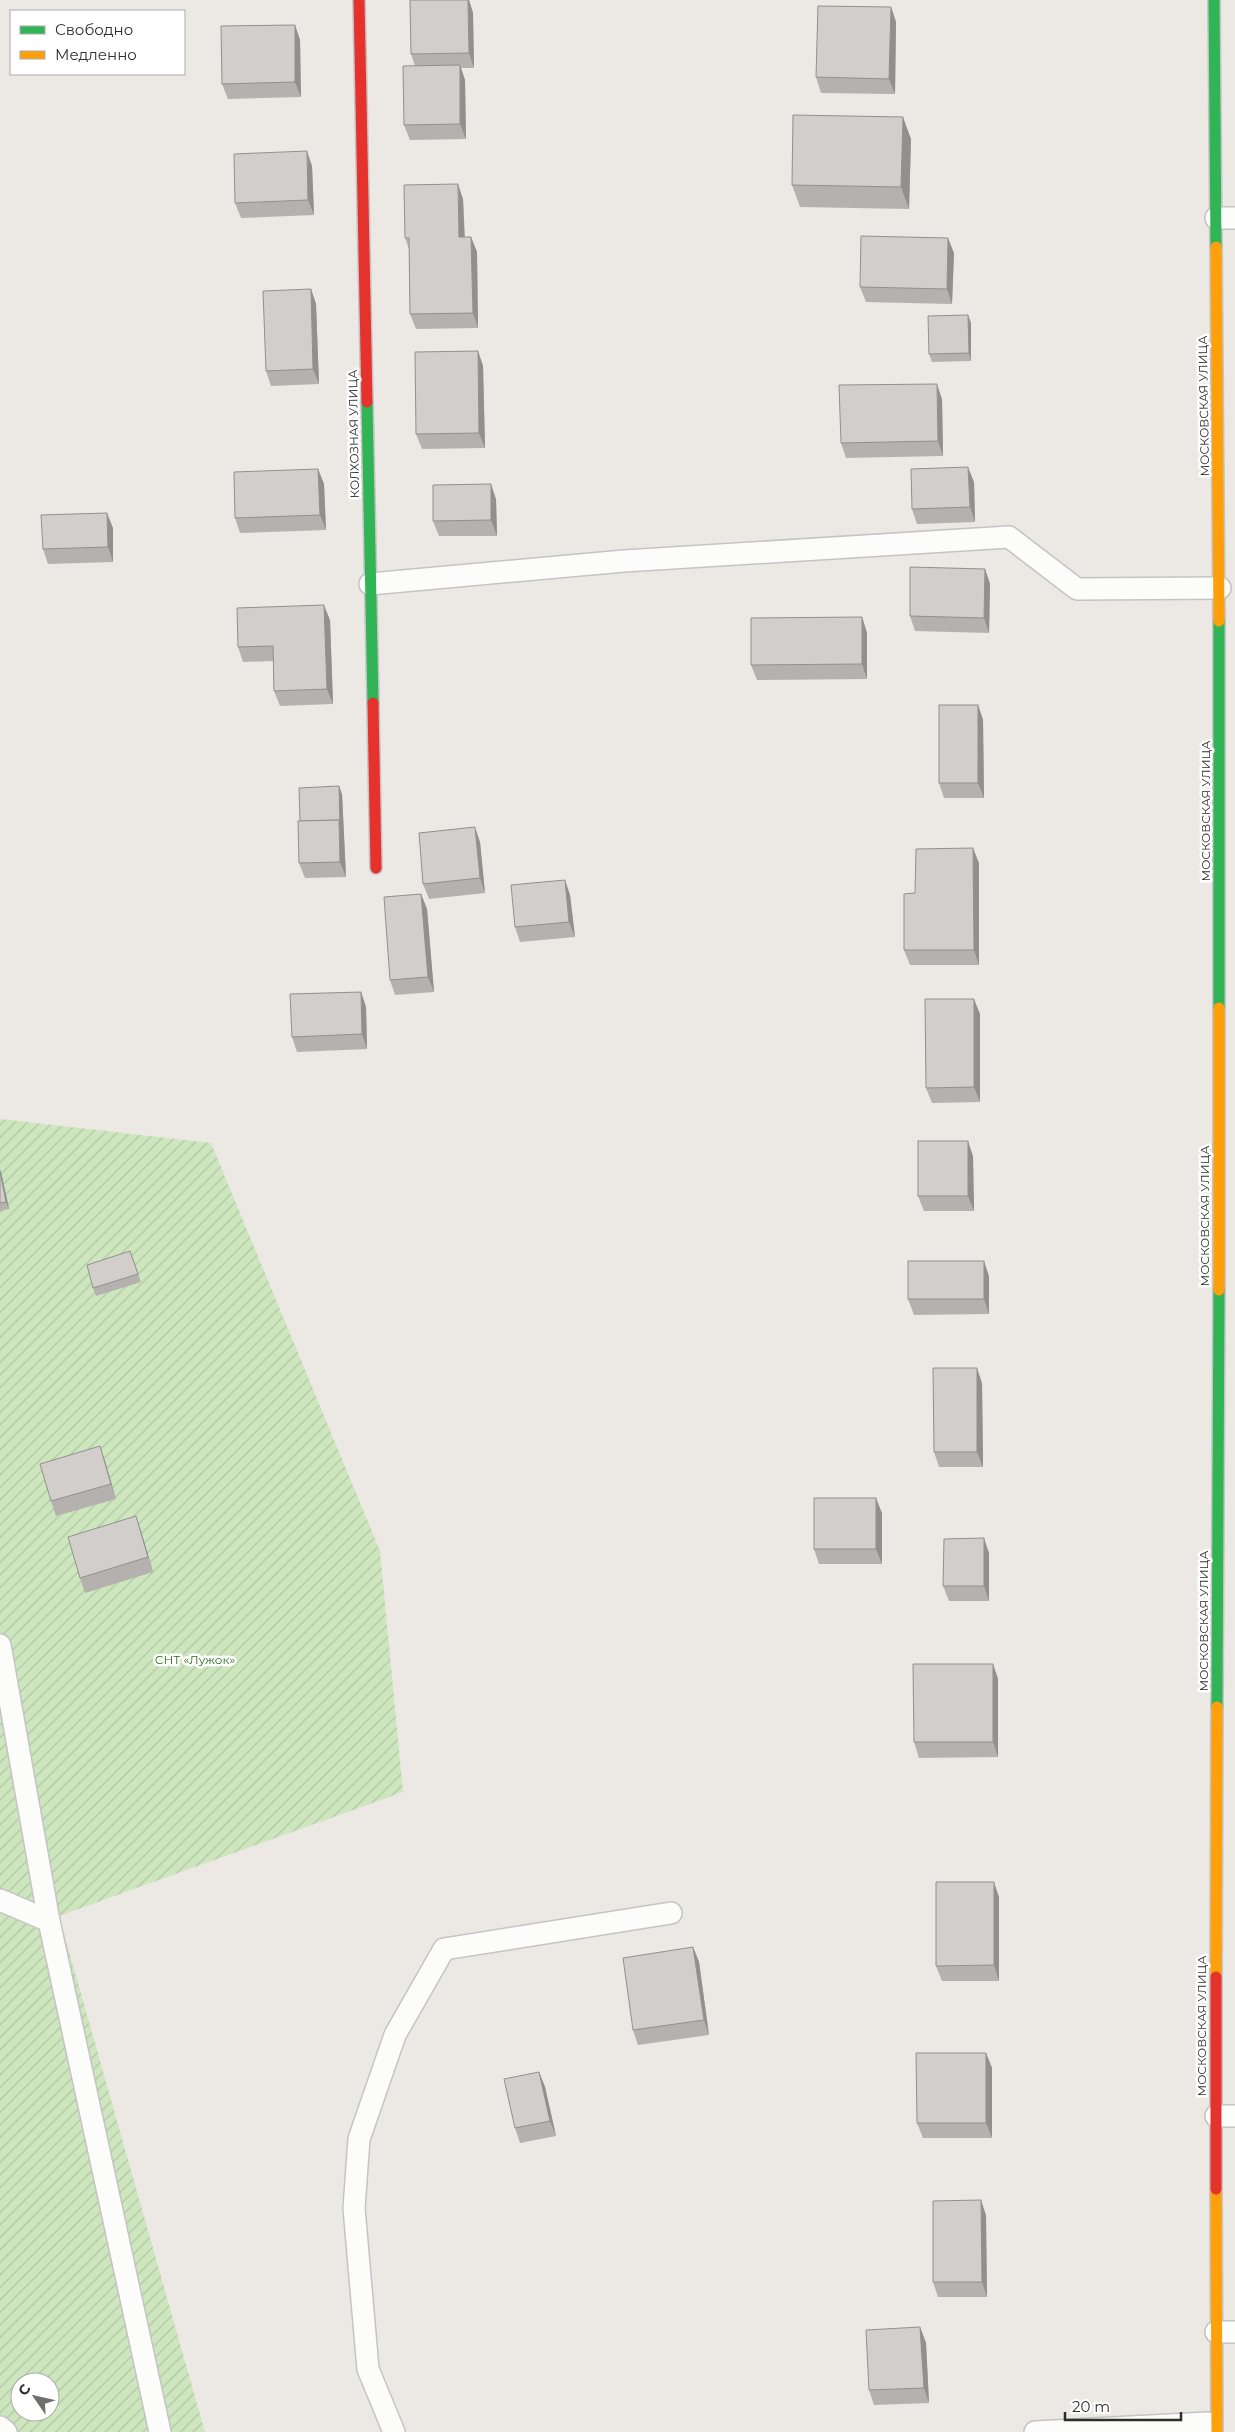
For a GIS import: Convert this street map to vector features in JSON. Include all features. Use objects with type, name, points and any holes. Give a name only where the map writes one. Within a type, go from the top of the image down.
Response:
[{"type":"main road","name":"КОЛХОЗНАЯ УЛИЦА","points":[[360,0],[376,868]]},
{"type":"main road","name":"МОСКОВСКАЯ УЛИЦА","points":[[1212,2428],[1226,2332],[1228,824],[1220,588],[1226,218],[1214,0]]},
{"type":"lane","points":[[370,584],[624,561],[1009,536],[1077,590],[1220,588]]},
{"type":"lane","points":[[0,1645],[49,1921],[160,2432]]},
{"type":"lane","points":[[0,1900],[49,1921]]},
{"type":"lane","points":[[394,2432],[368,2369],[354,2208],[359,2139],[395,2035],[444,1949],[671,1913]]},
{"type":"lane","points":[[0,2427],[6,2432]]},
{"type":"lane","points":[[1035,2432],[1212,2428]]},
{"type":"green space","name":"СНТ «Лужок»","points":[[0,1119],[211,1143],[380,1551],[403,1792],[59,1916],[205,2432],[0,2432]]},
{"type":"building","points":[[410,0],[468,0],[469,53],[411,54]]},
{"type":"building","points":[[818,6],[891,7],[889,79],[816,77]]},
{"type":"building","points":[[295,25],[295,82],[222,84],[221,26]]},
{"type":"building","points":[[460,65],[460,124],[404,125],[403,66]]},
{"type":"building","points":[[793,115],[903,117],[901,187],[792,185]]},
{"type":"building","points":[[307,151],[308,200],[235,203],[234,154]]},
{"type":"building","points":[[458,184],[459,237],[471,237],[473,313],[410,314],[409,238],[405,238],[404,185]]},
{"type":"building","points":[[861,236],[948,238],[947,289],[860,287]]},
{"type":"building","points":[[311,289],[313,369],[266,371],[263,291]]},
{"type":"building","points":[[968,315],[969,353],[929,354],[928,316]]},
{"type":"building","points":[[478,351],[479,433],[416,434],[415,352]]},
{"type":"building","points":[[937,384],[938,441],[841,443],[839,385]]},
{"type":"building","points":[[968,467],[970,507],[912,509],[911,469]]},
{"type":"building","points":[[318,469],[320,515],[235,518],[234,472]]},
{"type":"building","points":[[491,484],[491,520],[433,521],[433,485]]},
{"type":"building","points":[[107,513],[108,547],[43,549],[41,515]]},
{"type":"building","points":[[910,567],[985,569],[984,618],[910,616]]},
{"type":"building","points":[[324,605],[327,689],[274,691],[273,646],[238,647],[237,608]]},
{"type":"building","points":[[862,617],[862,664],[751,665],[751,618]]},
{"type":"building","points":[[939,705],[978,705],[978,783],[939,783]]},
{"type":"building","points":[[339,786],[340,825],[339,820],[300,821],[299,788]]},
{"type":"building","points":[[339,820],[340,862],[299,863],[298,821]]},
{"type":"building","points":[[475,827],[480,878],[423,884],[419,833]]},
{"type":"building","points":[[973,848],[974,950],[904,950],[904,894],[915,893],[916,849]]},
{"type":"building","points":[[565,880],[569,922],[515,927],[511,885]]},
{"type":"building","points":[[421,894],[428,977],[390,980],[384,897]]},
{"type":"building","points":[[361,992],[362,1034],[292,1037],[290,994]]},
{"type":"building","points":[[925,999],[974,999],[974,1087],[926,1088]]},
{"type":"building","points":[[918,1141],[968,1141],[968,1196],[918,1196]]},
{"type":"building","points":[[0,1171],[6,1202],[0,1203]]},
{"type":"building","points":[[130,1251],[138,1274],[93,1288],[87,1265]]},
{"type":"building","points":[[908,1261],[984,1261],[984,1299],[908,1299]]},
{"type":"building","points":[[933,1368],[977,1368],[977,1452],[934,1452]]},
{"type":"building","points":[[100,1446],[111,1484],[51,1501],[40,1464]]},
{"type":"building","points":[[814,1498],[876,1498],[876,1549],[814,1549]]},
{"type":"building","points":[[136,1516],[148,1557],[80,1578],[68,1537]]},
{"type":"building","points":[[984,1538],[984,1586],[943,1586],[944,1539]]},
{"type":"building","points":[[913,1664],[993,1664],[993,1742],[914,1742]]},
{"type":"building","points":[[936,1882],[994,1882],[994,1965],[936,1966]]},
{"type":"building","points":[[693,1947],[704,2020],[633,2030],[623,1958]]},
{"type":"building","points":[[916,2053],[986,2053],[986,2123],[917,2123]]},
{"type":"building","points":[[539,2072],[550,2121],[515,2128],[504,2079]]},
{"type":"building","points":[[981,2200],[982,2282],[933,2282],[933,2201]]},
{"type":"building","points":[[920,2327],[924,2388],[869,2390],[866,2330]]},
{"type":"traffic: fast","points":[[1214,0],[1216,247]]},
{"type":"traffic: fast","points":[[367,402],[373,703]]},
{"type":"traffic: fast","points":[[1219,621],[1219,1008]]},
{"type":"traffic: fast","points":[[1217,1707],[1219,1290]]},
{"type":"traffic: slow","points":[[1216,247],[1219,621]]},
{"type":"traffic: slow","points":[[1219,1008],[1219,1290]]},
{"type":"traffic: slow","points":[[1216,1977],[1217,1707]]},
{"type":"traffic: slow","points":[[1216,2189],[1217,2432]]},
{"type":"traffic: jam","points":[[359,0],[367,402]]},
{"type":"traffic: jam","points":[[373,703],[376,868]]},
{"type":"traffic: jam","points":[[1216,1977],[1216,2189]]}]
